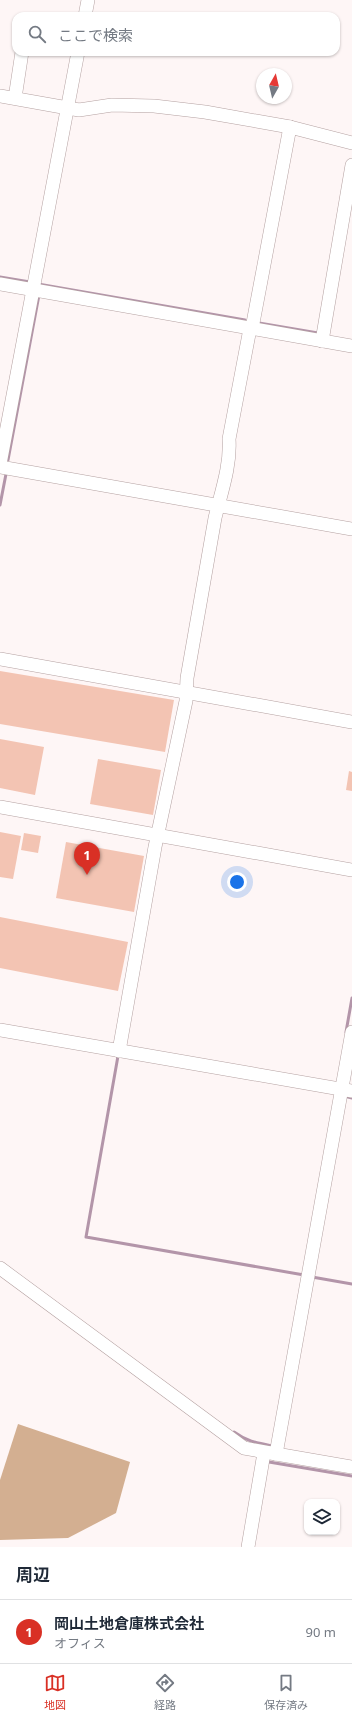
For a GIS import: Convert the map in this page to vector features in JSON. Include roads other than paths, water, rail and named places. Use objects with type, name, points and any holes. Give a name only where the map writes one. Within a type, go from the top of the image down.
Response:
[{"type":"street","points":[[86,12],[88,0]]},
{"type":"street","points":[[15,98],[21,56]]},
{"type":"street","points":[[77,56],[0,466],[352,529]]},
{"type":"street","points":[[0,96],[79,110],[112,105],[154,106],[205,112],[290,127],[352,143]]},
{"type":"street","points":[[119,1051],[158,835],[186,701],[186,688],[218,505],[230,448],[231,432],[290,127]]},
{"type":"street","points":[[322,341],[352,165]]},
{"type":"street","points":[[0,284],[352,346]]},
{"type":"street","points":[[0,659],[186,688],[352,722]]},
{"type":"street","points":[[0,807],[352,870]]},
{"type":"street","points":[[0,1030],[340,1091]]},
{"type":"street","points":[[248,1547],[270,1454],[352,1032]]},
{"type":"street","points":[[0,1268],[244,1448],[270,1454],[352,1467]]},
{"type":"waterway","points":[[0,277],[30,282]]},
{"type":"waterway","points":[[38,284],[245,320]]},
{"type":"waterway","points":[[8,460],[39,295]]},
{"type":"waterway","points":[[259,323],[318,333]]},
{"type":"waterway","points":[[0,505],[6,474]]},
{"type":"waterway","points":[[346,1032],[352,998]]},
{"type":"waterway","points":[[118,1056],[86,1237],[304,1275]]},
{"type":"waterway","points":[[344,1096],[352,1098]]},
{"type":"waterway","points":[[312,1277],[352,1284]]},
{"type":"waterway","points":[[234,1432],[247,1440],[272,1446]]},
{"type":"waterway","points":[[269,1462],[352,1476]]},
{"type":"place","name":"岡山土地倉庫株式会社","points":[[87,875]]}]
